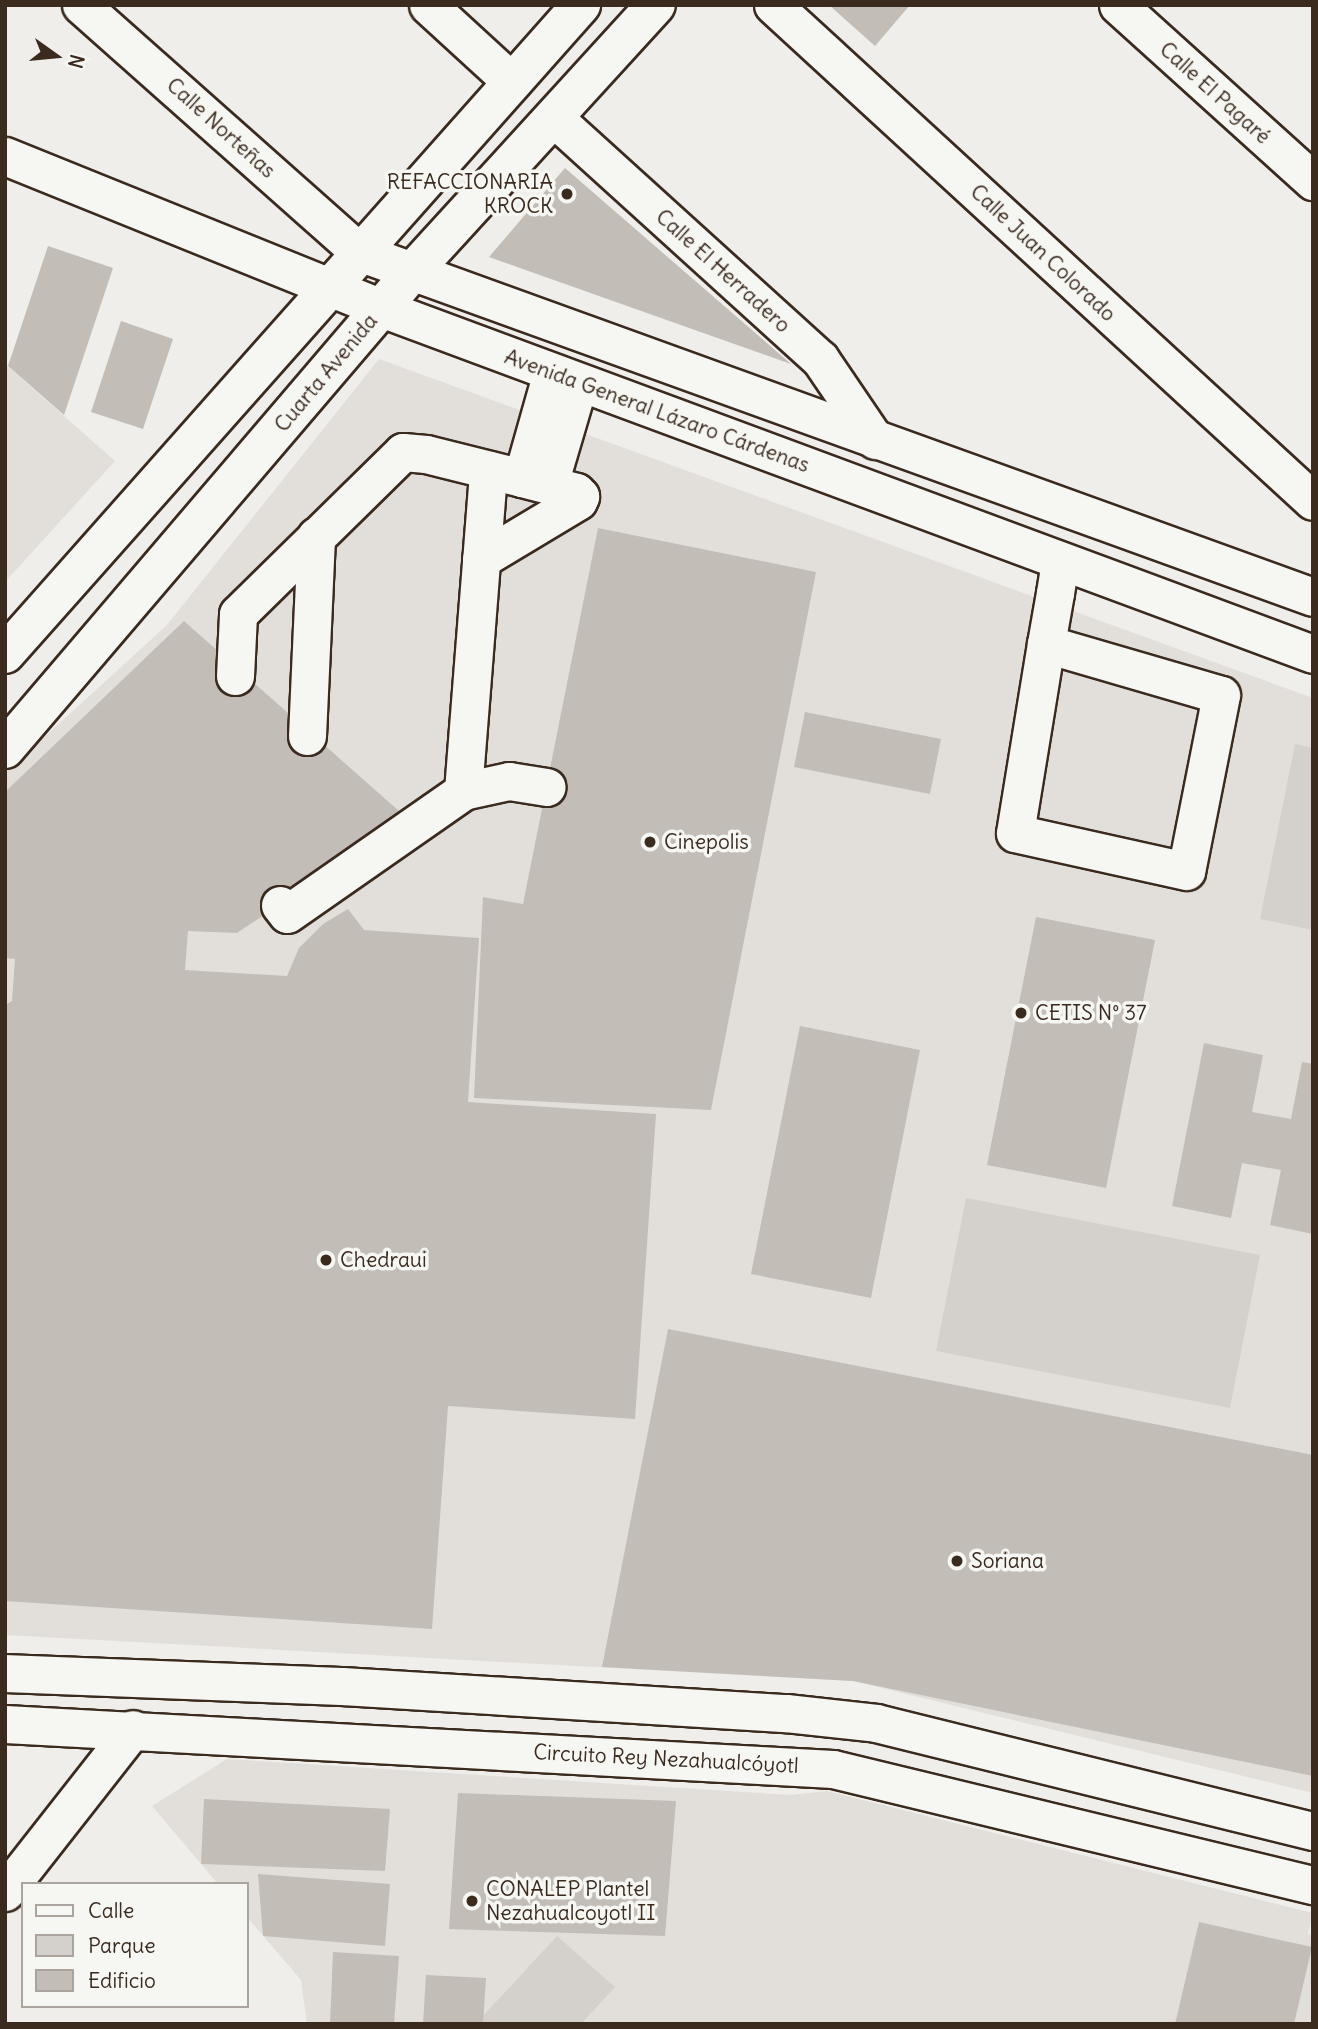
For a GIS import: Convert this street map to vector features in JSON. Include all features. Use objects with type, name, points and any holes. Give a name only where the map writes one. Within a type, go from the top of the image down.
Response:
[{"type":"main road","points":[[5,654],[580,5]]},
{"type":"main road","name":"Cuarta Avenida","points":[[5,749],[413,271],[656,5]]},
{"type":"street","name":"Calle Norteñas","points":[[82,5],[359,252]]},
{"type":"street","points":[[428,5],[512,82]]},
{"type":"street","name":"Calle Juan Colorado","points":[[773,5],[1313,501]]},
{"type":"street","name":"Calle El Pagaré","points":[[1118,5],[1313,181]]},
{"type":"street","name":"Calle El Herradero","points":[[554,118],[820,359],[874,440]]},
{"type":"street","name":"Avenida General Lázaro Cárdenas","points":[[5,156],[381,308],[1313,654]]},
{"type":"street","points":[[359,252],[1313,597]]},
{"type":"street","points":[[463,791],[481,559],[565,377]]},
{"type":"street","points":[[234,676],[238,614],[403,452],[426,454],[519,477],[576,492],[580,496],[578,502],[481,559]]},
{"type":"street","points":[[307,736],[316,536]]},
{"type":"street","points":[[1046,644],[1221,695],[1186,871],[1015,833],[1046,644],[1060,560]]},
{"type":"street","points":[[280,905],[288,914],[463,791],[509,781],[547,787]]},
{"type":"street","points":[[5,1673],[342,1686],[786,1713],[876,1723],[1313,1831]]},
{"type":"street","name":"Circuito Rey Nezahualcóyotl","points":[[5,1724],[833,1769],[1313,1885]]},
{"type":"street","points":[[5,1892],[133,1729]]},
{"type":"street","points":[[1057,1822],[1069,1771]]},
{"type":"shaded area","points":[[379,359],[1313,698],[1313,1793],[853,1681],[5,1635],[5,773],[167,625]]},
{"type":"shaded area","points":[[5,364],[115,461],[5,582]]},
{"type":"shaded area","points":[[227,1759],[790,1795],[827,1791],[1313,1913],[1308,1934],[1313,1936],[1313,2024],[307,2024],[301,1980],[248,1918],[248,1882],[216,1882],[152,1806]]},
{"type":"green space","points":[[1295,744],[1313,748],[1313,930],[1260,919]]},
{"type":"green space","points":[[966,1198],[1260,1255],[1230,1408],[936,1351]]},
{"type":"green space","points":[[557,1936],[615,1987],[581,2024],[482,2024],[482,2017]]},
{"type":"building","points":[[829,5],[910,5],[875,46]]},
{"type":"building","points":[[565,168],[791,364],[489,257]]},
{"type":"building","points":[[48,246],[113,268],[64,415],[8,366]]},
{"type":"building","points":[[121,321],[173,339],[143,429],[91,412]]},
{"type":"building","name":"Cinepolis","points":[[598,528],[816,572],[711,1110],[474,1098],[483,897],[523,904]]},
{"type":"building","name":"Chedraui","points":[[184,621],[408,819],[237,933],[188,931],[185,970],[287,976],[299,948],[323,924],[348,909],[364,930],[479,938],[468,1102],[656,1114],[635,1419],[448,1406],[432,1629],[5,1601],[5,1005],[12,1001],[15,959],[5,958],[5,792]]},
{"type":"building","points":[[805,712],[941,739],[930,794],[794,767]]},
{"type":"building","points":[[1036,917],[1155,940],[1106,1188],[987,1165]]},
{"type":"building","points":[[800,1026],[920,1050],[871,1298],[751,1274]]},
{"type":"building","points":[[1204,1043],[1263,1055],[1252,1112],[1291,1119],[1302,1062],[1313,1064],[1313,1234],[1270,1225],[1281,1170],[1242,1163],[1231,1218],[1172,1206]]},
{"type":"building","name":"Soriana","points":[[668,1329],[1313,1455],[1313,1776],[853,1681],[602,1667]]},
{"type":"building","points":[[458,1793],[676,1801],[665,1936],[449,1929]]},
{"type":"building","points":[[204,1799],[390,1809],[385,1871],[201,1864]]},
{"type":"building","points":[[258,1874],[390,1884],[385,1946],[263,1936]]},
{"type":"building","points":[[1199,1922],[1312,1947],[1294,2024],[1175,2024]]},
{"type":"building","points":[[333,1952],[399,1956],[394,2024],[330,2024]]},
{"type":"building","points":[[426,1975],[486,1978],[483,2024],[423,2024]]},
{"type":"place","name":"REFACCIONARIA KROCK","points":[[567,194]]},
{"type":"place","name":"Cinepolis","points":[[650,842]]},
{"type":"place","name":"CETIS N° 37","points":[[1021,1013]]},
{"type":"place","name":"Chedraui","points":[[326,1260]]},
{"type":"place","name":"Soriana","points":[[957,1561]]},
{"type":"place","name":"CONALEP Plantel Nezahualcoyotl II","points":[[472,1901]]}]
